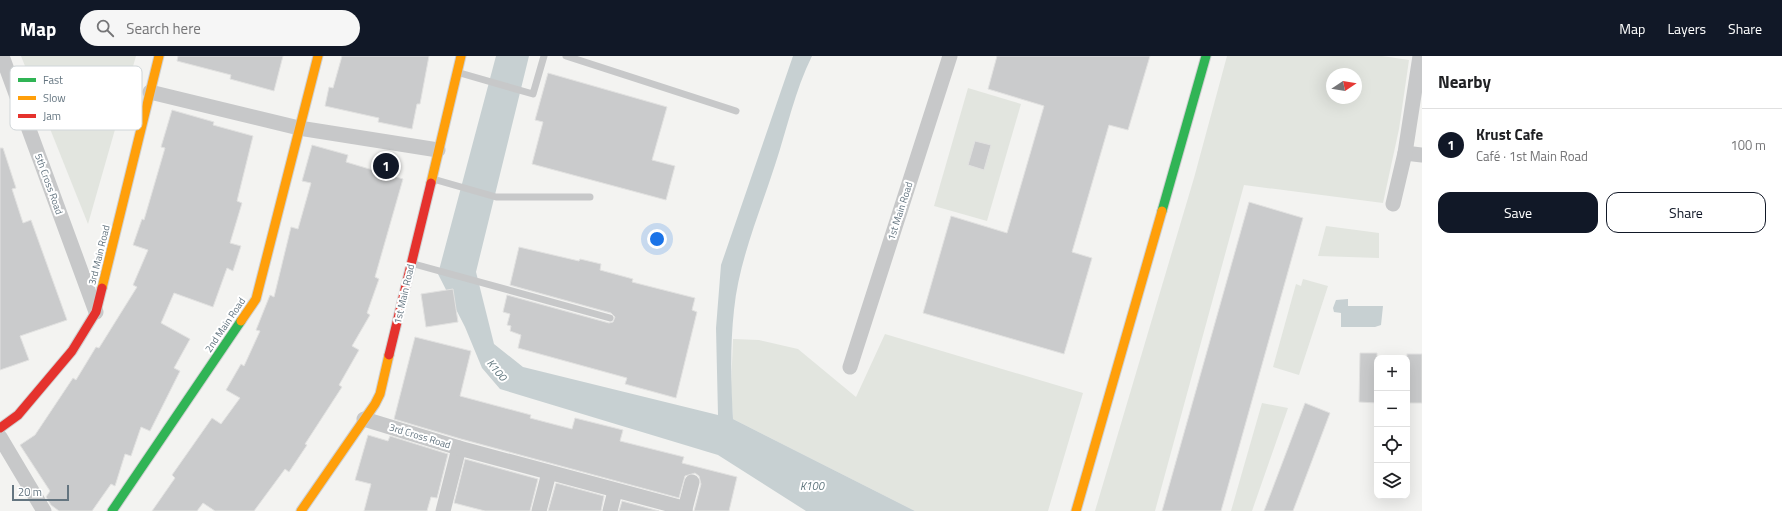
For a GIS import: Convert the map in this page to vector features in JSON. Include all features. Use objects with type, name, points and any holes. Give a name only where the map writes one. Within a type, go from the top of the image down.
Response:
[{"type":"street","name":"5th Cross Road","points":[[2,56],[10,78]]},
{"type":"street","name":"3rd Main Road","points":[[142,125],[159,56]]},
{"type":"street","name":"2nd Main Road","points":[[112,511],[256,299],[318,56]]},
{"type":"street","name":"1st Main Road","points":[[301,511],[380,394],[461,56]]},
{"type":"street","name":"1st Main Road","points":[[850,367],[950,56]]},
{"type":"street","points":[[1076,511],[1206,56]]},
{"type":"street","points":[[1393,204],[1405,153],[1420,56]]},
{"type":"street","points":[[150,92],[299,128],[438,150]]},
{"type":"street","name":"5th Cross Road","points":[[29,130],[96,312]]},
{"type":"street","name":"3rd Main Road","points":[[0,428],[18,415],[72,351],[96,312],[141,130]]},
{"type":"street","points":[[1405,153],[1422,155]]},
{"type":"street","name":"3rd Cross Road","points":[[364,419],[459,448],[442,511]]},
{"type":"street","points":[[0,437],[44,511]]},
{"type":"street","points":[[459,448],[685,510],[692,482]]},
{"type":"street","points":[[539,511],[549,473]]},
{"type":"street","points":[[610,511],[615,491]]},
{"type":"lane","points":[[457,72],[533,94],[544,56]]},
{"type":"lane","points":[[566,56],[736,111]]},
{"type":"lane","points":[[431,178],[496,198],[590,197]]},
{"type":"lane","points":[[411,264],[610,318]]},
{"type":"shaded area","points":[[21,56],[136,56],[133,66],[25,66]]},
{"type":"shaded area","points":[[1227,56],[1382,56],[1409,60],[1399,129],[1383,203],[1244,185],[1155,511],[1095,511],[1194,178]]},
{"type":"shaded area","points":[[968,88],[1021,104],[987,221],[934,206]]},
{"type":"shaded area","points":[[51,130],[115,130],[88,224]]},
{"type":"shaded area","points":[[1326,226],[1379,233],[1379,258],[1318,256]]},
{"type":"shaded area","points":[[1303,279],[1328,286],[1299,375],[1273,367],[1296,284],[1301,286]]},
{"type":"shaded area","points":[[885,334],[1083,393],[1048,511],[915,511],[733,419],[731,389],[733,339],[759,340],[798,349],[856,397]]},
{"type":"shaded area","points":[[1262,403],[1288,408],[1252,511],[1231,511]]},
{"type":"water","name":"K100","points":[[496,56],[529,56],[476,272],[494,344],[523,367],[718,415],[716,328],[721,265],[793,56],[812,56],[796,96],[740,273],[734,310],[731,351],[733,419],[915,511],[806,511],[718,455],[500,389],[482,368],[465,327],[438,274]]},
{"type":"water","points":[[1348,299],[1348,306],[1383,306],[1381,325],[1375,327],[1341,327],[1341,313],[1334,312],[1333,308],[1336,300]]},
{"type":"building","points":[[178,56],[283,56],[274,91],[230,79],[231,75],[177,61]]},
{"type":"building","points":[[342,56],[429,56],[420,104],[417,104],[412,129],[378,122],[379,118],[325,106],[329,87],[333,88]]},
{"type":"building","points":[[997,56],[1150,56],[1128,130],[1109,125],[1072,252],[1092,258],[1064,354],[923,313],[951,216],[1007,233],[1044,106],[988,89]]},
{"type":"building","points":[[548,73],[667,107],[652,160],[675,166],[666,200],[532,164],[543,122],[535,120]]},
{"type":"building","points":[[172,110],[214,122],[213,125],[253,136],[237,201],[242,203],[230,243],[241,246],[233,271],[227,268],[213,307],[174,293],[161,323],[190,339],[174,368],[180,371],[150,431],[141,427],[131,456],[125,454],[115,486],[111,484],[92,511],[59,511],[51,505],[46,497],[50,491],[20,445],[35,435],[73,378],[76,380],[96,347],[99,348],[137,287],[133,285],[148,250],[133,245],[142,219],[144,220],[165,148],[161,147]]},
{"type":"building","points":[[975,141],[991,145],[984,170],[968,165]]},
{"type":"building","points":[[312,145],[348,155],[346,162],[403,179],[375,277],[379,279],[367,313],[370,315],[352,346],[359,350],[339,385],[342,387],[305,444],[307,445],[289,472],[285,469],[254,511],[215,511],[203,503],[197,511],[152,511],[175,478],[172,475],[212,418],[221,424],[240,398],[226,390],[241,364],[244,366],[260,331],[256,330],[270,295],[274,297],[291,227],[298,229],[311,183],[302,181]]},
{"type":"building","points":[[0,148],[3,148],[16,188],[12,189],[23,223],[31,220],[67,320],[20,336],[29,360],[0,370]]},
{"type":"building","points":[[1249,202],[1303,218],[1227,490],[1221,511],[1162,511]]},
{"type":"building","points":[[519,247],[579,261],[580,259],[601,264],[600,270],[633,279],[632,282],[695,298],[692,310],[697,312],[676,398],[625,384],[627,378],[518,348],[521,335],[510,331],[511,326],[507,325],[510,314],[503,312],[507,295],[609,323],[613,322],[615,317],[611,313],[510,285]]},
{"type":"building","points":[[453,289],[458,322],[426,327],[421,294]]},
{"type":"building","points":[[415,337],[471,351],[460,396],[531,415],[530,418],[572,429],[575,418],[623,430],[620,441],[684,457],[682,463],[737,477],[729,511],[694,511],[701,484],[699,476],[695,473],[685,476],[679,498],[461,439],[394,419]]},
{"type":"building","points":[[1360,353],[1377,353],[1377,355],[1374,355],[1374,403],[1359,402]]},
{"type":"building","points":[[1422,354],[1422,403],[1410,403],[1410,355],[1407,355]]},
{"type":"building","points":[[1305,403],[1330,413],[1293,511],[1264,511]]},
{"type":"building","points":[[368,435],[388,441],[390,436],[448,454],[437,498],[431,497],[427,511],[364,511],[371,484],[355,480]]},
{"type":"building","points":[[465,459],[538,479],[530,511],[485,511],[454,503]]},
{"type":"building","points":[[556,483],[604,496],[601,511],[548,511]]},
{"type":"building","points":[[622,501],[659,511],[619,511]]},
{"type":"traffic: fast","points":[[1162,211],[1206,56]]},
{"type":"traffic: fast","points":[[112,511],[241,321]]},
{"type":"traffic: slow","points":[[142,125],[159,56]]},
{"type":"traffic: slow","points":[[241,321],[256,299],[318,56]]},
{"type":"traffic: slow","points":[[431,183],[461,56]]},
{"type":"traffic: slow","points":[[102,288],[141,130]]},
{"type":"traffic: slow","points":[[1076,511],[1162,211]]},
{"type":"traffic: slow","points":[[301,511],[375,404],[380,394],[389,355]]},
{"type":"traffic: jam","points":[[389,355],[431,183]]},
{"type":"traffic: jam","points":[[0,428],[18,415],[72,351],[96,312],[102,288]]},
{"type":"place","name":"Krust Cafe","points":[[386,166]]}]
